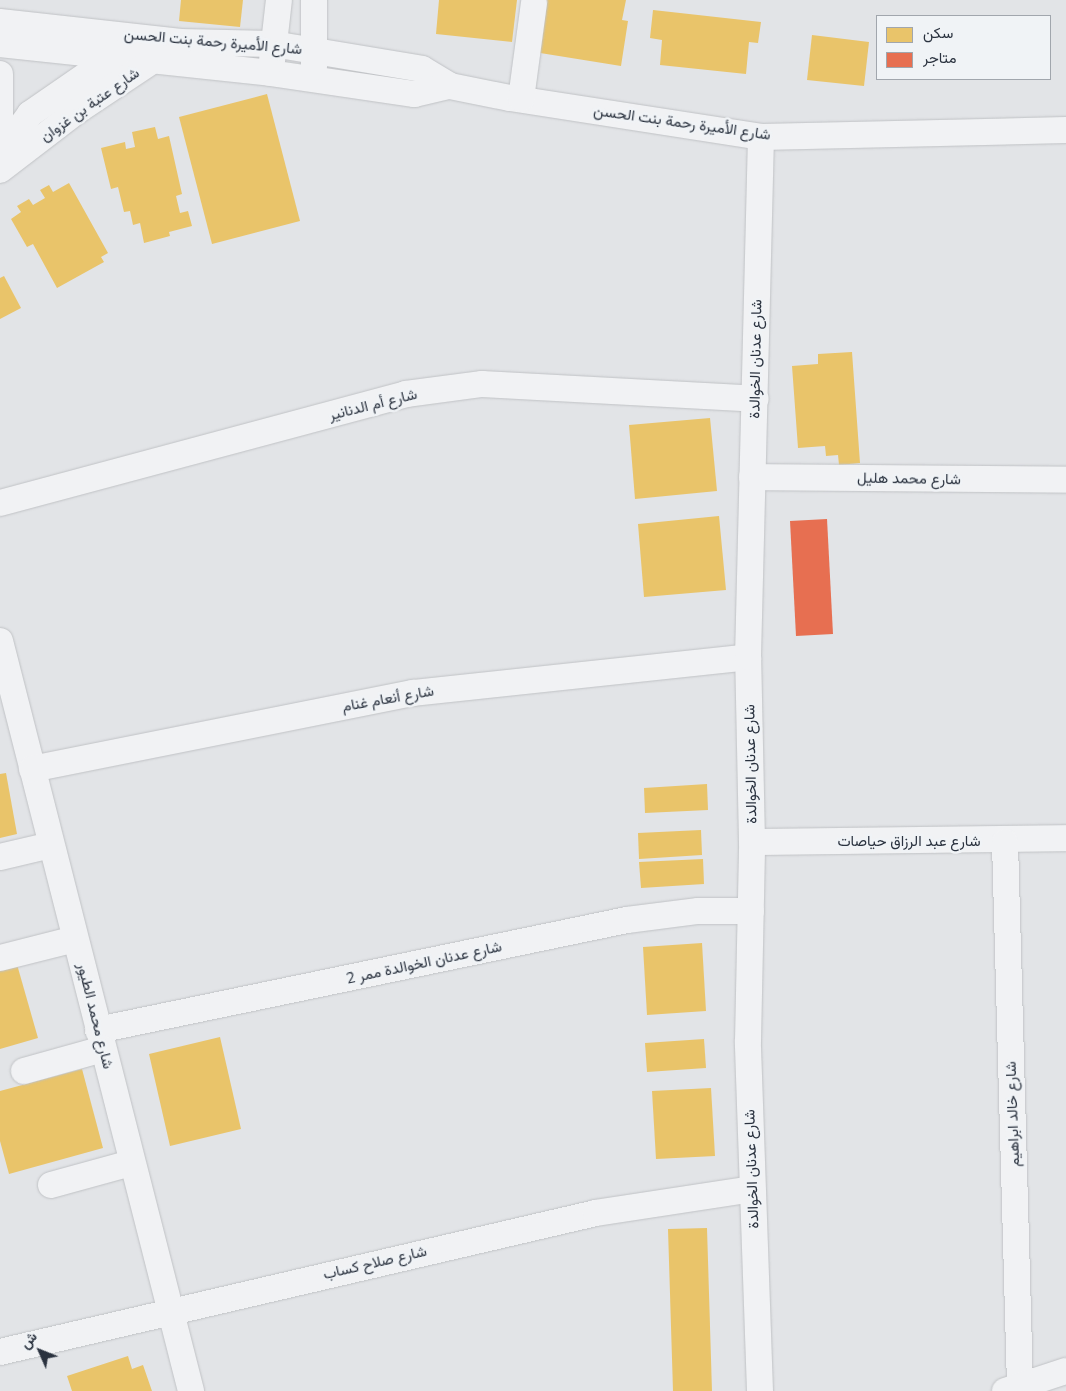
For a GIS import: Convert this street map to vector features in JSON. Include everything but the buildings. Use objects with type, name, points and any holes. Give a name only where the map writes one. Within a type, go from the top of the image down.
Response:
[{"type":"street","points":[[270,73],[279,0]]},
{"type":"street","points":[[314,0],[314,81]]},
{"type":"street","points":[[521,99],[534,2]]},
{"type":"street","name":"شارع الأميرة رحمة بنت الحسن","points":[[0,22],[181,42],[273,44],[422,69],[450,86],[761,137],[1066,130]]},
{"type":"street","name":"شارع عتبة بن غزوان","points":[[0,155],[30,114],[143,37]]},
{"type":"street","name":"شارع عتبة بن غزوان","points":[[0,170],[76,111],[181,42]]},
{"type":"street","name":"شارع الأميرة رحمة بنت الحسن","points":[[0,44],[270,73],[314,81],[414,94],[450,86]]},
{"type":"street","points":[[0,74],[0,132]]},
{"type":"street","name":"شارع عدنان الخوالدة","points":[[760,1391],[748,1042],[752,842],[748,657],[752,477],[756,398],[761,137]]},
{"type":"street","name":"شارع أم الدنانير","points":[[0,503],[406,394],[472,385],[756,398]]},
{"type":"street","name":"شارع محمد هليل","points":[[752,477],[1066,480]]},
{"type":"street","name":"شارع محمد الطيور","points":[[0,641],[5,675],[32,769],[131,1163],[191,1391]]},
{"type":"street","name":"شارع أنعام غنام","points":[[32,769],[413,693],[748,657]]},
{"type":"street","name":"شارع عبد الرزاق حياصات","points":[[752,842],[1005,842],[1066,838]]},
{"type":"street","points":[[0,848],[50,841]]},
{"type":"street","points":[[0,857],[50,841]]},
{"type":"street","name":"شارع خالد ابراهيم","points":[[1005,842],[1013,1388]]},
{"type":"street","name":"شارع عدنان الخوالدة ممر 2","points":[[24,1071],[101,1040],[627,920],[698,911],[751,911]]},
{"type":"street","points":[[0,958],[75,939]]},
{"type":"street","points":[[51,1185],[131,1163]]},
{"type":"street","name":"شارع صلاح كساب","points":[[0,1352],[170,1310],[596,1213],[752,1189]]},
{"type":"street","points":[[1013,1388],[1066,1371]]}]
